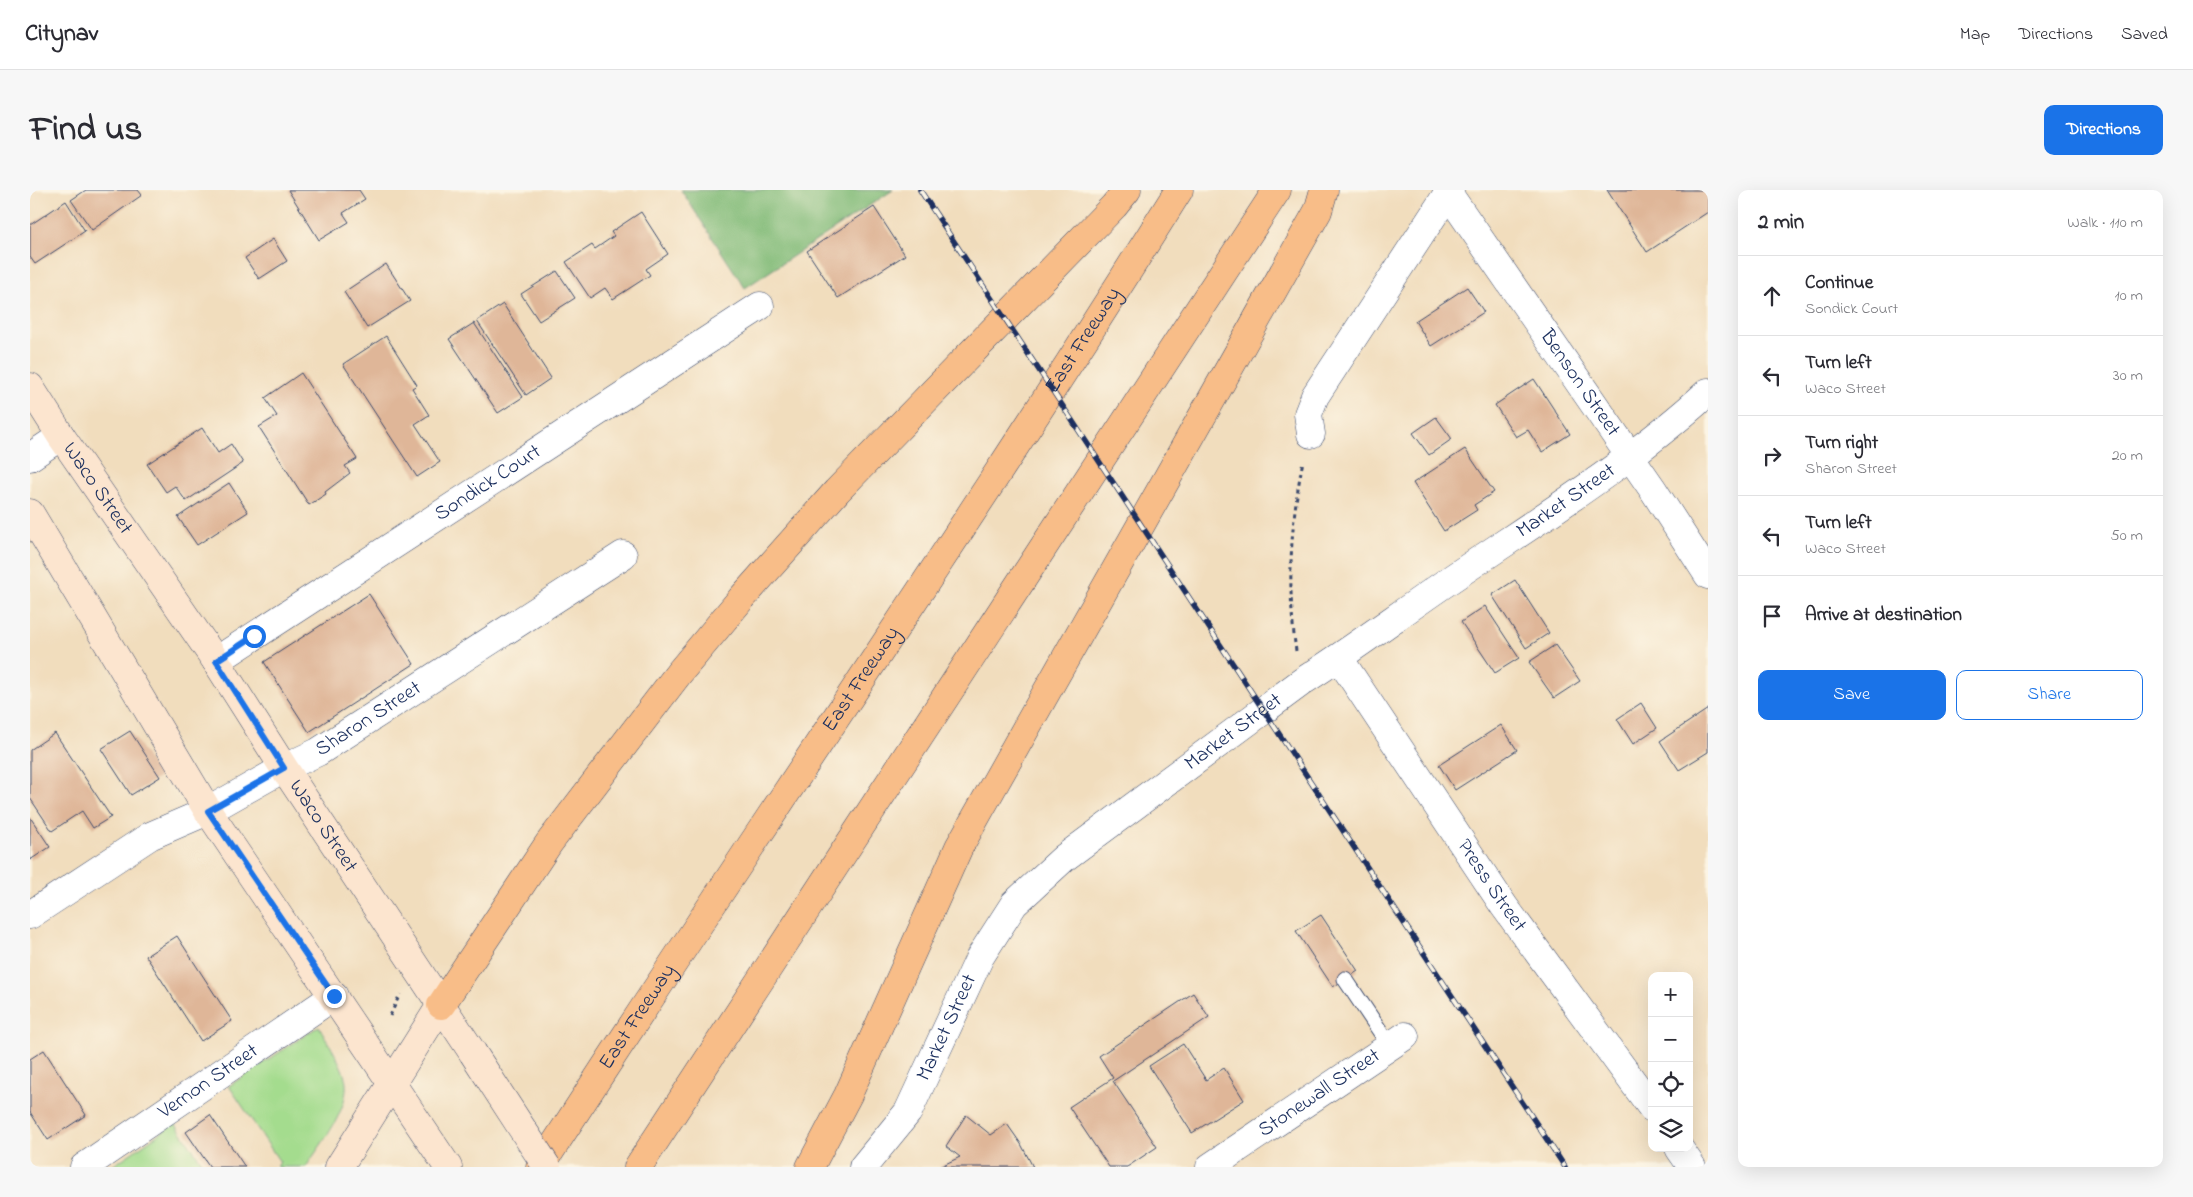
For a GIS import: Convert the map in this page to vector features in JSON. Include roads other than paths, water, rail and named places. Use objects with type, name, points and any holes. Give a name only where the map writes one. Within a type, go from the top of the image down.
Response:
[{"type":"highway","points":[[441,1005],[549,843],[679,673],[741,599],[838,491],[1114,206],[1127,190]]},
{"type":"highway","name":"East Freeway","points":[[540,1167],[677,955],[1096,323],[1180,190]]},
{"type":"highway","points":[[638,1167],[1277,190]]},
{"type":"highway","points":[[810,1167],[848,1095],[959,847],[1318,211],[1324,190]]},
{"type":"main road","name":"Waco Street","points":[[30,387],[61,436],[216,661],[284,768],[547,1167]]},
{"type":"main road","points":[[30,514],[208,811],[393,1082],[448,1167]]},
{"type":"main road","points":[[339,1167],[441,1005]]},
{"type":"street","points":[[1311,434],[1308,414],[1314,396],[1449,192]]},
{"type":"street","name":"Benson Street","points":[[1449,192],[1708,575]]},
{"type":"street","name":"Sondick Court","points":[[216,661],[760,306]]},
{"type":"street","name":"Market Street","points":[[863,1167],[908,1112],[980,956],[1014,904],[1064,858],[1303,681],[1339,658],[1629,456],[1682,416],[1708,392]]},
{"type":"street","points":[[30,457],[61,436]]},
{"type":"street","name":"Sharon Street","points":[[30,915],[150,836],[208,811],[284,768],[318,752],[623,555]]},
{"type":"street","name":"Press Street","points":[[1339,658],[1504,906],[1651,1107]]},
{"type":"street","name":"Vernon Street","points":[[84,1167],[334,996]]},
{"type":"street","name":"Stonewall Street","points":[[1210,1167],[1397,1041]]},
{"type":"street","points":[[1682,1152],[1692,1167]]},
{"type":"lane","points":[[1345,979],[1397,1041]]},
{"type":"railway","points":[[920,190],[1565,1167]]}]
